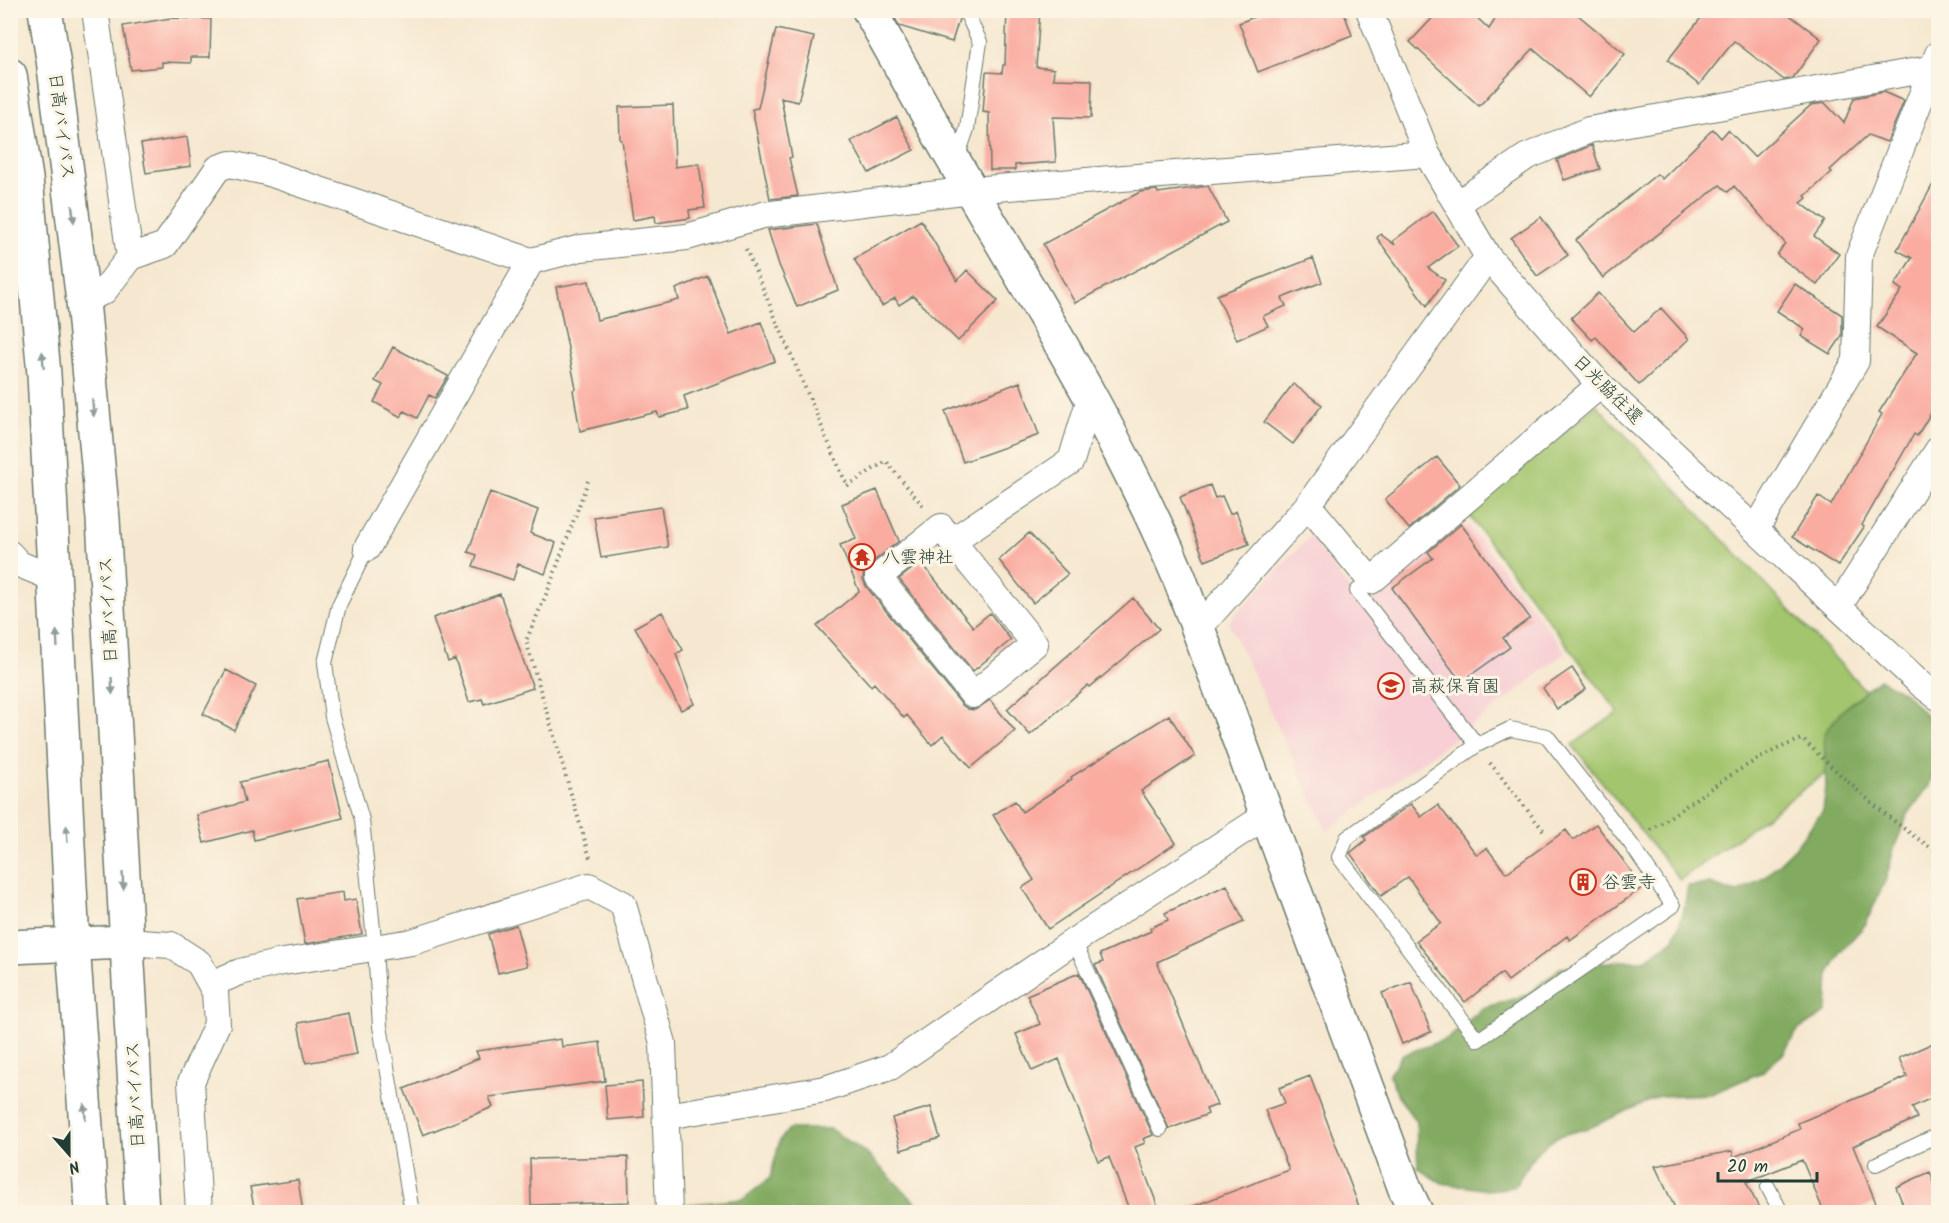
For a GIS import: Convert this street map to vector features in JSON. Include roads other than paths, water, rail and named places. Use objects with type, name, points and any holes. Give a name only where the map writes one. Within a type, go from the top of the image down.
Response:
[{"type":"main road","name":"日高バイパス","points":[[45,10],[83,301],[103,519],[142,1212]]},
{"type":"main road","points":[[869,10],[955,163],[1091,395],[1156,524],[1179,577],[1405,1189],[1416,1212]]},
{"type":"main road","points":[[10,75],[26,178],[44,374],[73,944],[92,1212]]},
{"type":"main road","points":[[10,947],[126,942]]},
{"type":"street","points":[[95,10],[130,257]]},
{"type":"street","name":"日光脇往還","points":[[1369,10],[1427,154],[1488,257],[1600,385],[1922,686],[1938,697]]},
{"type":"street","points":[[1457,204],[1526,157],[1589,130],[1936,61]]},
{"type":"street","points":[[1756,529],[1856,361],[1859,256],[1936,61]]},
{"type":"street","points":[[83,301],[104,291],[130,257],[165,245],[218,168],[230,164],[266,172],[531,261],[581,248],[687,237],[763,215],[972,190],[1427,154]]},
{"type":"street","points":[[1197,630],[1308,505],[1488,257]]},
{"type":"street","points":[[367,548],[531,261]]},
{"type":"street","points":[[1308,505],[1371,581],[1600,385]]},
{"type":"street","points":[[947,534],[1035,644],[973,694],[878,577],[947,534],[1071,461],[1091,395]]},
{"type":"street","points":[[1839,606],[1938,450]]},
{"type":"street","points":[[10,554],[20,564],[53,578]]},
{"type":"street","points":[[667,1116],[825,1089],[890,1067],[1074,941],[1267,815]]},
{"type":"street","points":[[211,984],[240,972],[277,963],[412,942],[589,886],[623,904],[663,1043],[669,1212]]},
{"type":"street","points":[[126,942],[171,945],[199,963],[215,992],[217,1024],[191,1082],[199,1212]]},
{"type":"lane","points":[[955,163],[967,129],[980,42],[965,10]]},
{"type":"lane","points":[[367,548],[339,605],[325,663],[332,717],[362,820],[380,1026],[412,1212]]},
{"type":"lane","points":[[1371,581],[1357,591],[1476,746]]},
{"type":"lane","points":[[1510,729],[1547,736],[1631,844],[1673,906],[1478,1040],[1339,857],[1347,838],[1476,746],[1510,729]]},
{"type":"lane","points":[[1074,941],[1160,1129]]},
{"type":"lane","points":[[1876,1164],[1938,1135]]},
{"type":"lane","points":[[1768,1187],[1782,1212]]},
{"type":"place","name":"八雲神社","points":[[862,557]]},
{"type":"place","name":"高萩保育園","points":[[1391,686]]},
{"type":"place","name":"谷雲寺","points":[[1583,882]]}]
